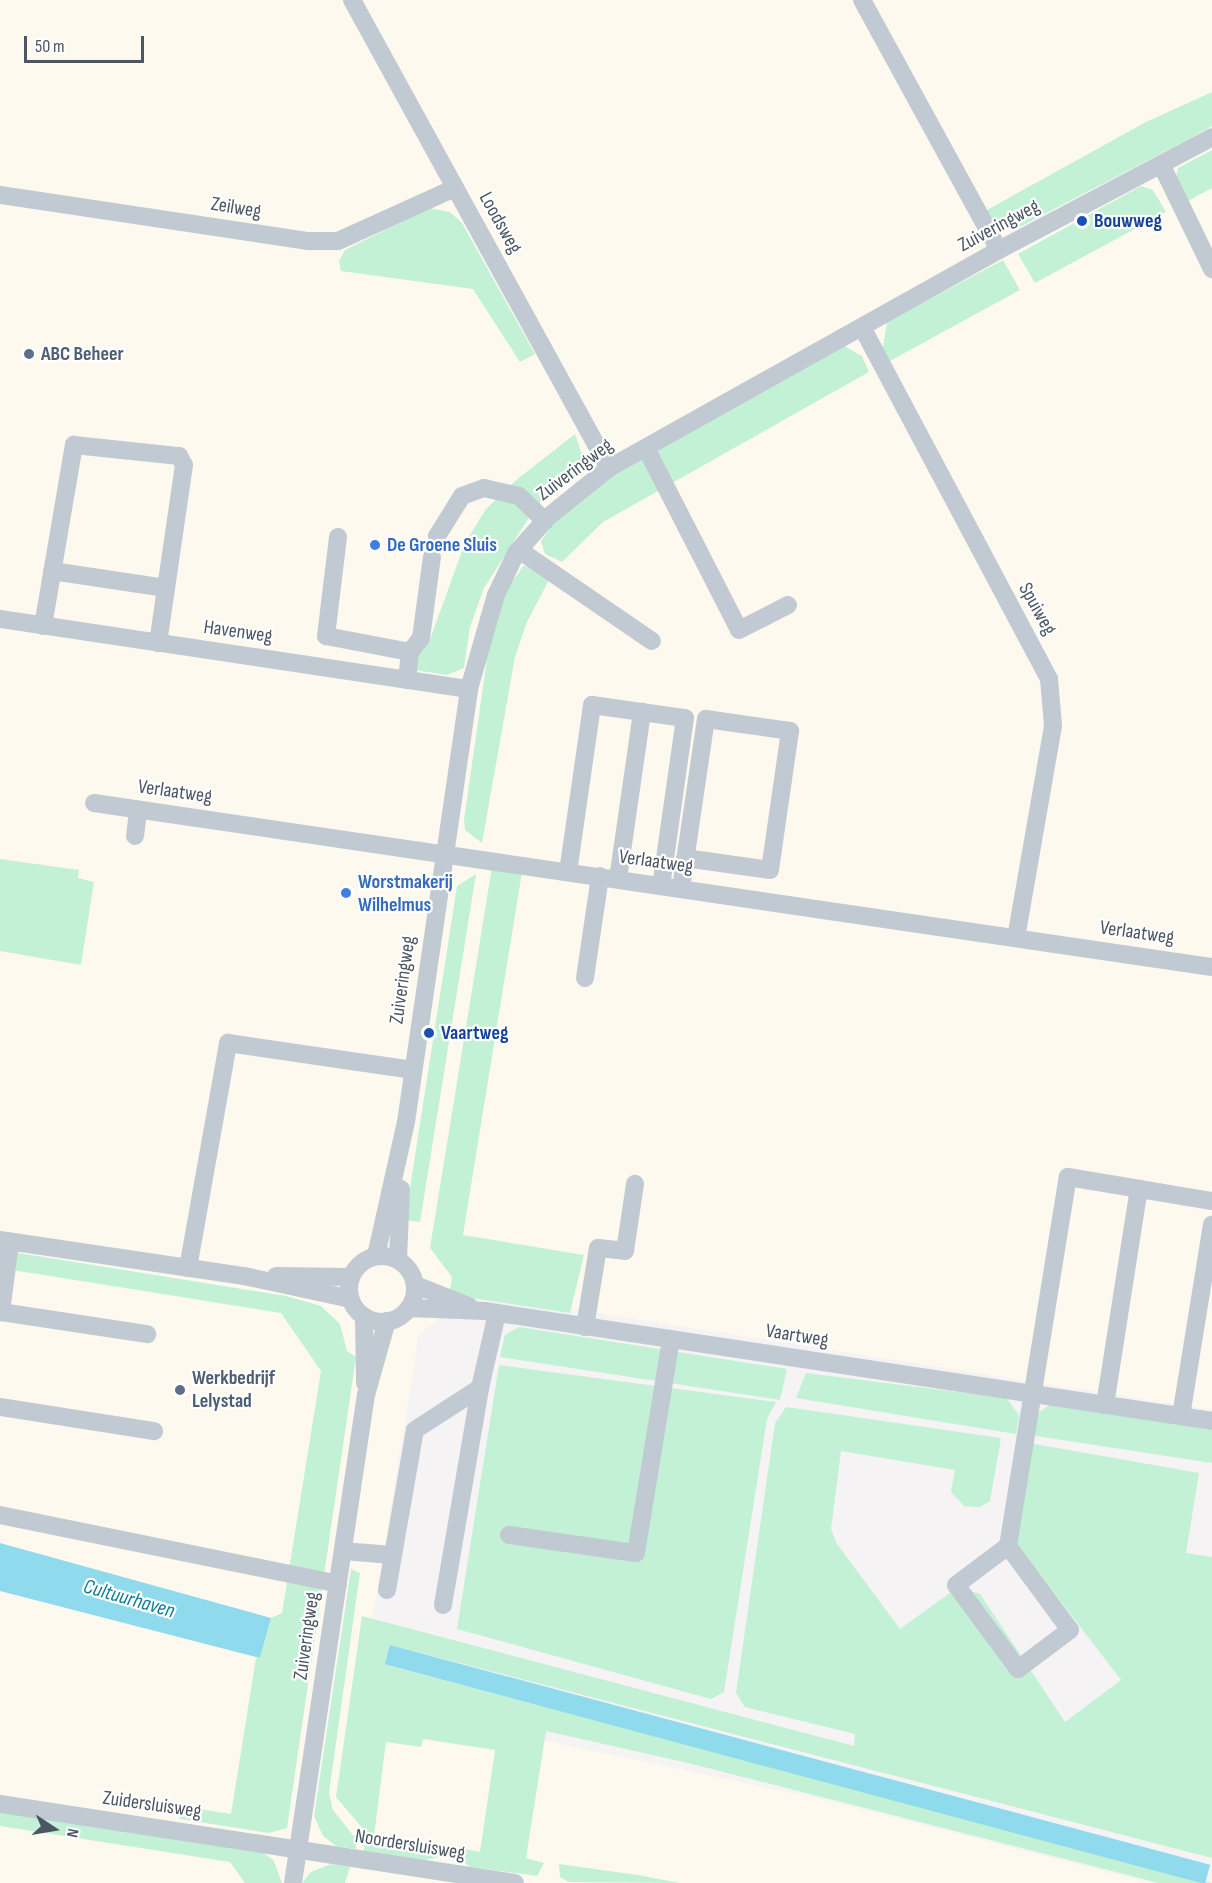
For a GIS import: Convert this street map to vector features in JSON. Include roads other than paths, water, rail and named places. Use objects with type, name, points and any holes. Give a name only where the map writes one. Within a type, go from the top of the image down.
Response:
[{"type":"street","name":"Loodsweg","points":[[352,0],[609,468]]},
{"type":"street","points":[[862,0],[999,250]]},
{"type":"street","name":"Zuiveringweg","points":[[398,1260],[406,1122],[469,689],[496,595],[519,550],[545,521],[609,468],[863,329],[999,250],[1212,137]]},
{"type":"street","points":[[1161,164],[1212,269]]},
{"type":"street","name":"Zeilweg","points":[[0,195],[306,241],[338,241],[455,188]]},
{"type":"street","name":"Spuiweg","points":[[863,329],[896,399],[1049,679],[1053,726],[1016,938]]},
{"type":"street","points":[[43,626],[74,445],[179,456],[184,465],[158,643]]},
{"type":"street","points":[[646,448],[739,630],[788,605]]},
{"type":"street","points":[[437,536],[462,496],[484,488],[505,490],[519,496],[545,521]]},
{"type":"street","points":[[338,537],[326,636],[410,652]]},
{"type":"street","points":[[519,550],[652,641]]},
{"type":"street","points":[[407,680],[410,652],[421,638],[432,557]]},
{"type":"street","points":[[52,571],[166,588]]},
{"type":"street","name":"Havenweg","points":[[0,619],[469,689]]},
{"type":"street","points":[[568,872],[592,705],[685,718],[661,885]]},
{"type":"street","points":[[618,879],[642,712]]},
{"type":"street","points":[[681,888],[685,858],[706,719],[790,731],[770,870],[685,858]]},
{"type":"street","name":"Verlaatweg","points":[[93,803],[444,852],[1212,967]]},
{"type":"street","points":[[135,837],[138,810]]},
{"type":"street","points":[[758,900],[762,869]]},
{"type":"street","points":[[585,978],[600,876]]},
{"type":"street","points":[[188,1268],[228,1043],[413,1070]]},
{"type":"street","name":"Zuiveringweg","points":[[376,1256],[406,1122]]},
{"type":"street","points":[[1008,1546],[1070,1630],[1018,1669],[956,1585],[1008,1546],[1068,1177],[1212,1201]]},
{"type":"street","points":[[585,1327],[598,1248],[625,1251],[635,1184]]},
{"type":"street","points":[[1105,1405],[1139,1189]]},
{"type":"street","points":[[1181,1416],[1212,1224]]},
{"type":"street","points":[[147,1334],[0,1315],[5,1241],[244,1276],[351,1299]]},
{"type":"street","points":[[376,1256],[398,1260],[410,1270],[415,1285],[409,1308],[387,1321],[364,1316],[351,1299],[351,1277],[361,1263],[376,1256]]},
{"type":"street","points":[[244,1276],[351,1277]]},
{"type":"street","name":"Vaartweg","points":[[415,1285],[491,1312]]},
{"type":"street","name":"Vaartweg","points":[[409,1308],[491,1312],[1212,1421]]},
{"type":"street","points":[[443,1605],[491,1312]]},
{"type":"street","name":"Zuiveringweg","points":[[364,1316],[366,1395]]},
{"type":"street","name":"Zuiveringweg","points":[[293,1883],[366,1395],[387,1321]]},
{"type":"street","points":[[509,1535],[636,1553],[671,1339]]},
{"type":"street","points":[[387,1590],[415,1430],[480,1388]]},
{"type":"street","points":[[0,1407],[154,1431]]},
{"type":"street","points":[[0,1515],[338,1584]]},
{"type":"street","points":[[343,1551],[392,1555]]},
{"type":"street","name":"Zuidersluisweg","points":[[0,1804],[298,1849]]},
{"type":"street","name":"Noordersluisweg","points":[[298,1849],[515,1883]]},
{"type":"water","name":"Cultuurhaven","points":[[0,1543],[271,1618],[260,1658],[0,1591]]},
{"type":"water","points":[[390,1645],[1210,1865],[1205,1883],[1201,1883],[385,1664]]},
{"type":"place","name":"Bouwweg","points":[[1082,221]]},
{"type":"place","name":"ABC Beheer","points":[[29,354]]},
{"type":"place","name":"De Groene Sluis","points":[[375,545]]},
{"type":"place","name":"Worstmakerij Wilhelmus","points":[[346,893]]},
{"type":"place","name":"Vaartweg","points":[[429,1033]]},
{"type":"place","name":"Werkbedrijf Lelystad","points":[[180,1390]]}]
